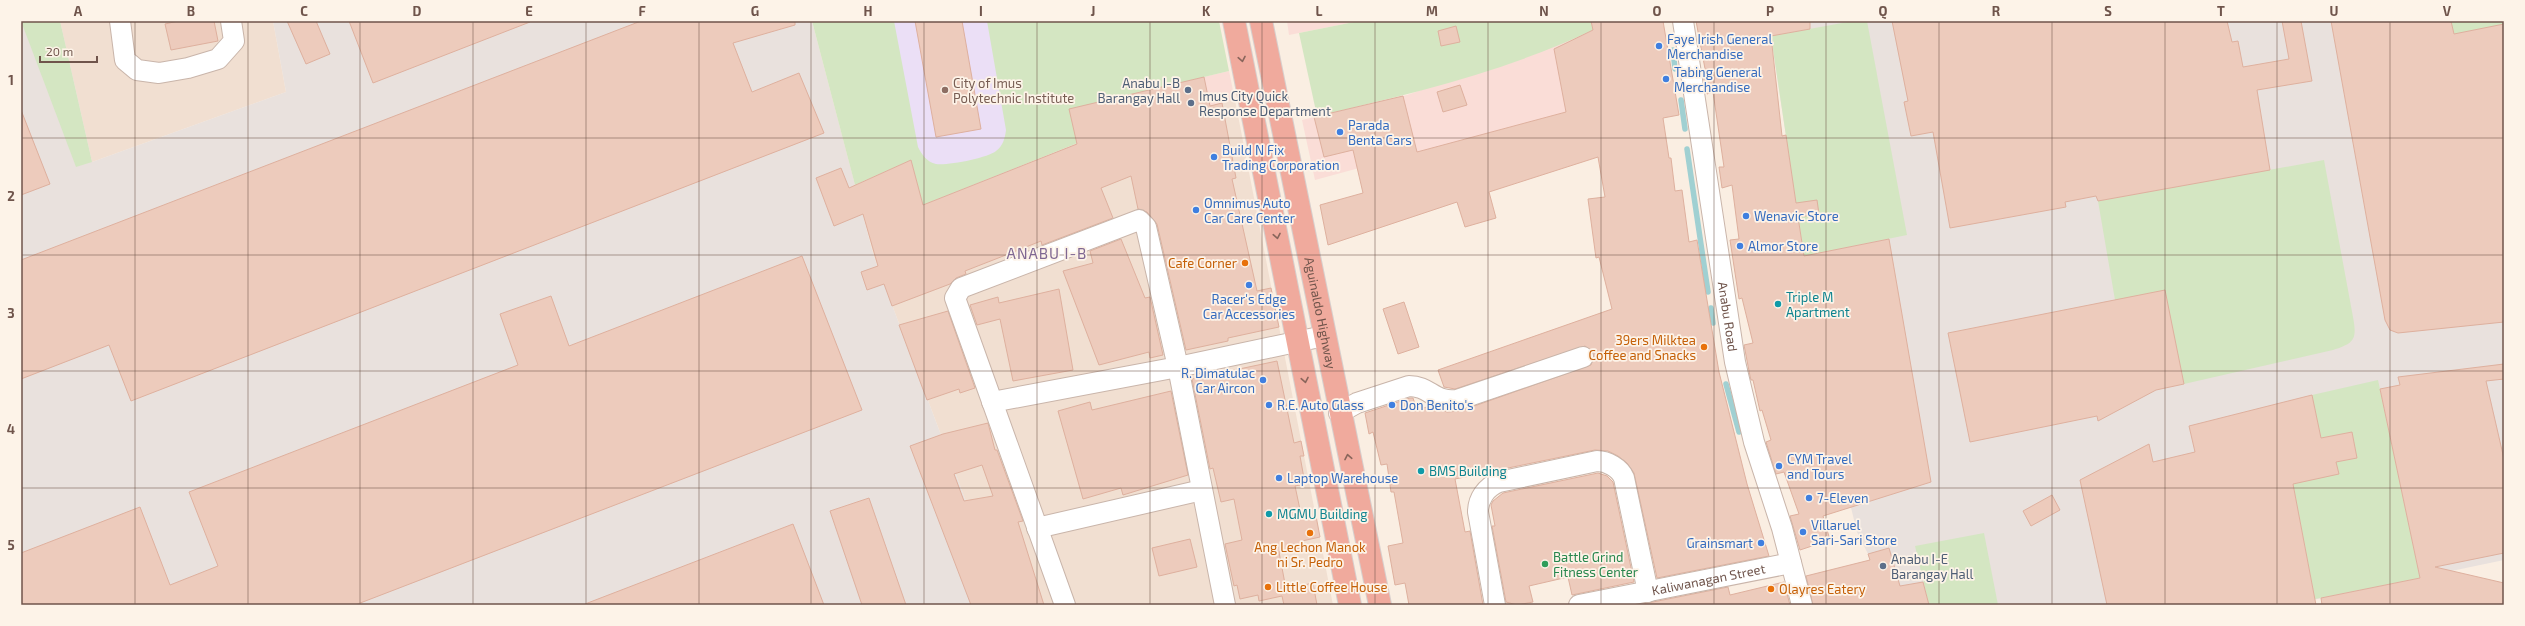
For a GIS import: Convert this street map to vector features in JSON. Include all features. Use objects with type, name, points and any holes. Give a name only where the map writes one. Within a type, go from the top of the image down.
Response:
[{"type":"highway","name":"Aguinaldo Highway","points":[[1234,21],[1350,605]]},
{"type":"highway","name":"Aguinaldo Highway","points":[[1261,21],[1339,413],[1367,550],[1380,605]]},
{"type":"highway","points":[[1266,184],[1292,179]]},
{"type":"highway","points":[[1340,556],[1367,550]]},
{"type":"street","points":[[120,21],[125,60],[137,70],[159,73],[188,68],[218,59],[234,41],[231,21]]},
{"type":"street","name":"Anabu Road","points":[[1684,21],[1735,362],[1754,442],[1791,563],[1802,605]]},
{"type":"street","points":[[1065,605],[956,302],[958,290],[1136,220],[1142,221],[1146,227],[1178,367],[1225,605]]},
{"type":"street","points":[[992,402],[1178,367],[1324,336]]},
{"type":"street","points":[[1339,413],[1357,403],[1409,386],[1418,386],[1426,389],[1440,400],[1457,400],[1583,357]]},
{"type":"street","points":[[1495,605],[1478,512],[1479,502],[1483,495],[1490,487],[1499,482],[1597,461],[1607,463],[1622,474],[1648,592]]},
{"type":"street","points":[[1037,528],[1202,490]]},
{"type":"street","name":"Kaliwanagan Street","points":[[1579,605],[1791,563]]},
{"type":"shaded area","points":[[21,21],[60,21],[92,162],[286,92],[273,21],[812,21],[874,257],[1005,605],[21,605]]},
{"type":"shaded area","points":[[60,21],[273,21],[286,92],[92,162]]},
{"type":"shaded area","name":"City of Imus Polytechnic Institute","points":[[871,21],[995,21],[1021,166],[923,205]]},
{"type":"shaded area","points":[[1287,21],[1359,21],[1289,35]]},
{"type":"shaded area","points":[[1772,21],[2504,21],[2504,560],[2289,605],[1882,605],[1868,554],[1857,532],[1843,475],[1804,256],[1771,36],[1775,35]]},
{"type":"shaded area","points":[[1593,30],[1566,112],[1315,180],[1302,120],[1407,95]]},
{"type":"shaded area","points":[[1229,71],[1235,100],[1128,123],[1116,128],[1103,101]]},
{"type":"shaded area","points":[[1235,100],[1333,605],[1005,605],[874,257],[855,185],[911,160],[923,205],[1128,123]]},
{"type":"green space","points":[[21,21],[60,21],[92,162],[76,167]]},
{"type":"green space","points":[[812,21],[894,21],[918,147],[925,158],[936,164],[957,163],[992,154],[1003,142],[1006,130],[987,21],[1219,21],[1229,71],[1104,101],[1110,130],[923,205],[911,160],[855,185]]},
{"type":"green space","points":[[1359,21],[1591,21],[1593,30],[1527,58],[1458,80],[1317,116],[1299,33]]},
{"type":"green space","points":[[1853,21],[1867,21],[1907,235],[1804,256],[1771,36]]},
{"type":"green space","points":[[2451,21],[2504,21],[2504,24],[2454,34]]},
{"type":"green space","points":[[2324,160],[2353,317],[2355,330],[2353,339],[2346,345],[2333,350],[2184,384],[2165,291],[2115,300],[2098,201]]},
{"type":"green space","points":[[2378,380],[2420,578],[2315,599],[2293,484],[2339,473],[2336,462],[2357,458],[2352,432],[2321,438],[2312,395]]},
{"type":"green space","points":[[1984,533],[1998,605],[1929,605],[1915,546]]},
{"type":"building","points":[[178,21],[214,21],[218,41],[171,50],[165,24]]},
{"type":"building","points":[[287,21],[316,21],[330,54],[306,64]]},
{"type":"building","points":[[349,21],[530,21],[530,22],[373,83]]},
{"type":"building","points":[[641,21],[795,21],[795,25],[733,43],[752,92],[799,73],[824,133],[131,401],[109,345],[21,379],[21,260]]},
{"type":"building","points":[[915,21],[962,21],[981,129],[936,137]]},
{"type":"building","points":[[1591,21],[1663,21],[1679,115],[1663,118],[1669,158],[1671,158],[1675,191],[1682,190],[1689,242],[1697,240],[1719,372],[1747,484],[1769,556],[1657,578],[1634,473],[1627,463],[1618,456],[1608,451],[1595,450],[1455,479],[1465,532],[1470,531],[1483,605],[1409,605],[1405,583],[1395,585],[1388,546],[1403,543],[1394,492],[1391,492],[1387,464],[1381,465],[1373,432],[1369,434],[1365,413],[1410,398],[1413,398],[1417,410],[1430,406],[1447,412],[1460,411],[1591,365],[1594,353],[1585,346],[1455,389],[1444,387],[1438,370],[1612,309],[1599,257],[1596,258],[1588,199],[1605,197],[1598,157],[1489,192],[1496,218],[1465,227],[1457,202],[1328,245],[1320,205],[1363,193],[1353,150],[1324,157],[1314,117],[1403,96],[1417,152],[1566,112],[1554,49],[1593,30]]},
{"type":"building","points":[[1696,21],[1810,21],[1810,29],[1771,36],[1782,136],[1786,135],[1796,203],[1817,200],[1819,214],[1798,217],[1804,256],[1889,239],[1931,482],[1823,516],[1830,540],[1800,550],[1790,516],[1799,514],[1784,472],[1776,474],[1766,442],[1771,440],[1762,410],[1760,411],[1753,380],[1751,380],[1750,376],[1744,345],[1753,343],[1742,298],[1739,299],[1730,240],[1739,239],[1732,185],[1722,188],[1719,167],[1724,167],[1713,92],[1707,94],[1703,75],[1706,74]]},
{"type":"building","points":[[1892,21],[2227,21],[2232,42],[2238,41],[2243,67],[2289,59],[2282,21],[2301,21],[2312,81],[2257,90],[2270,170],[2098,201],[2096,196],[2065,202],[2066,207],[1950,228],[1933,132],[1911,136],[1904,102],[1908,101]]},
{"type":"building","points":[[2331,21],[2451,21],[2454,34],[2504,24],[2504,322],[2398,333],[2390,330],[2385,320]]},
{"type":"building","points":[[1456,26],[1460,42],[1441,46],[1438,31]]},
{"type":"building","points":[[1204,77],[1210,106],[1222,103],[1236,178],[1232,179],[1257,291],[1271,288],[1279,327],[1228,338],[1228,341],[1186,350],[1157,224],[1147,212],[1138,209],[1131,176],[1101,188],[1113,218],[1042,245],[1041,241],[965,271],[966,274],[956,278],[950,284],[892,306],[884,284],[867,290],[861,272],[878,266],[863,214],[834,226],[816,178],[841,168],[849,188],[911,160],[923,205],[1077,144],[1069,109]]},
{"type":"building","points":[[1460,85],[1467,105],[1443,112],[1437,92]]},
{"type":"building","points":[[21,110],[50,184],[21,195]]},
{"type":"building","points":[[1121,239],[1145,298],[1150,297],[1163,355],[1150,358],[1149,352],[1099,365],[1063,271],[1093,263],[1090,251]]},
{"type":"building","points":[[802,256],[862,410],[355,605],[21,605],[21,553],[140,507],[170,585],[218,566],[189,492],[518,365],[500,314],[551,296],[569,346]]},
{"type":"building","points":[[1059,289],[1073,370],[1013,381],[1000,319],[977,325],[970,305],[998,297],[999,303]]},
{"type":"building","points":[[2165,290],[2184,384],[2156,390],[2098,421],[2097,416],[1970,442],[1948,333]]},
{"type":"building","points":[[1404,302],[1419,347],[1398,354],[1383,309]]},
{"type":"building","points":[[948,311],[975,388],[960,393],[959,389],[927,400],[899,325]]},
{"type":"building","points":[[1277,361],[1294,443],[1301,441],[1304,456],[1300,456],[1305,484],[1295,486],[1302,519],[1316,516],[1320,537],[1302,541],[1304,547],[1279,552],[1286,589],[1313,583],[1317,605],[1284,605],[1282,596],[1259,601],[1258,595],[1240,599],[1237,585],[1234,586],[1225,544],[1242,540],[1234,499],[1221,502],[1213,468],[1210,469],[1192,379]]},
{"type":"building","points":[[2504,364],[2504,379],[2486,381],[2504,459],[2504,553],[2435,567],[2504,583],[2504,605],[2322,605],[2321,598],[2420,578],[2380,389],[2400,385],[2398,377]]},
{"type":"building","points":[[1171,391],[1188,475],[1123,495],[1121,488],[1083,499],[1058,411],[1090,402],[1092,410]]},
{"type":"building","points":[[2312,395],[2321,438],[2352,432],[2357,458],[2336,462],[2339,474],[2293,484],[2316,605],[2107,605],[2080,480],[2149,444],[2153,462],[2195,452],[2189,426]]},
{"type":"building","points":[[988,423],[995,450],[997,450],[1023,521],[1018,522],[1044,605],[971,605],[910,446],[943,434]],"holes":[[[982,465],[993,496],[964,501],[954,474]]]},
{"type":"building","points":[[1598,473],[1607,476],[1613,482],[1634,582],[1572,595],[1568,577],[1529,586],[1533,602],[1517,605],[1506,602],[1492,526],[1495,526],[1491,505],[1493,501],[1503,493]]},
{"type":"building","points":[[2052,495],[2060,510],[2031,526],[2023,511]]},
{"type":"building","points":[[869,498],[906,605],[862,605],[830,511]]},
{"type":"building","points":[[793,524],[824,605],[585,605],[585,604]]},
{"type":"building","points":[[1190,539],[1197,567],[1159,576],[1152,548]]},
{"type":"building","points":[[1889,548],[1900,586],[1923,582],[1929,605],[1813,605],[1806,576],[1870,560],[1868,554]]},
{"type":"building","points":[[1784,582],[1790,605],[1638,605],[1728,587],[1730,595]]},
{"type":"waterway","points":[[1673,50],[1675,69]]},
{"type":"waterway","points":[[1681,100],[1685,129]]},
{"type":"waterway","points":[[1687,149],[1708,292]]},
{"type":"waterway","points":[[1711,308],[1713,323]]},
{"type":"waterway","points":[[1726,384],[1739,432]]},
{"type":"place","name":"Faye Irish General Merchandise","points":[[1659,46]]},
{"type":"place","name":"Tabing General Merchandise","points":[[1666,79]]},
{"type":"place","name":"City of Imus Polytechnic Institute","points":[[945,90]]},
{"type":"place","name":"Anabu I-B Barangay Hall","points":[[1188,90]]},
{"type":"place","name":"Imus City Quick Response Department","points":[[1191,103]]},
{"type":"place","name":"Parada Benta Cars","points":[[1340,132]]},
{"type":"place","name":"Build N Fix Trading Corporation","points":[[1214,157]]},
{"type":"place","name":"Omnimus Auto Car Care Center","points":[[1196,210]]},
{"type":"place","name":"Wenavic Store","points":[[1746,216]]},
{"type":"place","name":"Almor Store","points":[[1740,246]]},
{"type":"place","name":"Cafe Corner","points":[[1245,263]]},
{"type":"place","name":"Racer's Edge Car Accessories","points":[[1249,285]]},
{"type":"place","name":"Triple M Apartment","points":[[1778,304]]},
{"type":"place","name":"39ers Milktea Coffee and Snacks","points":[[1704,347]]},
{"type":"place","name":"R. Dimatulac Car Aircon","points":[[1263,380]]},
{"type":"place","name":"R.E. Auto Glass","points":[[1269,405]]},
{"type":"place","name":"Don Benito's","points":[[1392,405]]},
{"type":"place","name":"CYM Travel and Tours","points":[[1779,466]]},
{"type":"place","name":"BMS Building","points":[[1421,471]]},
{"type":"place","name":"Laptop Warehouse","points":[[1279,478]]},
{"type":"place","name":"7-Eleven","points":[[1809,498]]},
{"type":"place","name":"MGMU Building","points":[[1269,514]]},
{"type":"place","name":"Villaruel Sari-Sari Store","points":[[1803,532]]},
{"type":"place","name":"Ang Lechon Manok ni Sr. Pedro","points":[[1310,533]]},
{"type":"place","name":"Grainsmart","points":[[1761,543]]},
{"type":"place","name":"Battle Grind Fitness Center","points":[[1545,564]]},
{"type":"place","name":"Anabu I-E Barangay Hall","points":[[1883,566]]},
{"type":"place","name":"Little Coffee House","points":[[1268,587]]},
{"type":"place","name":"Olayres Eatery","points":[[1771,589]]},
{"type":"district","name":"ANABU I-B","points":[[1047,254]]}]
